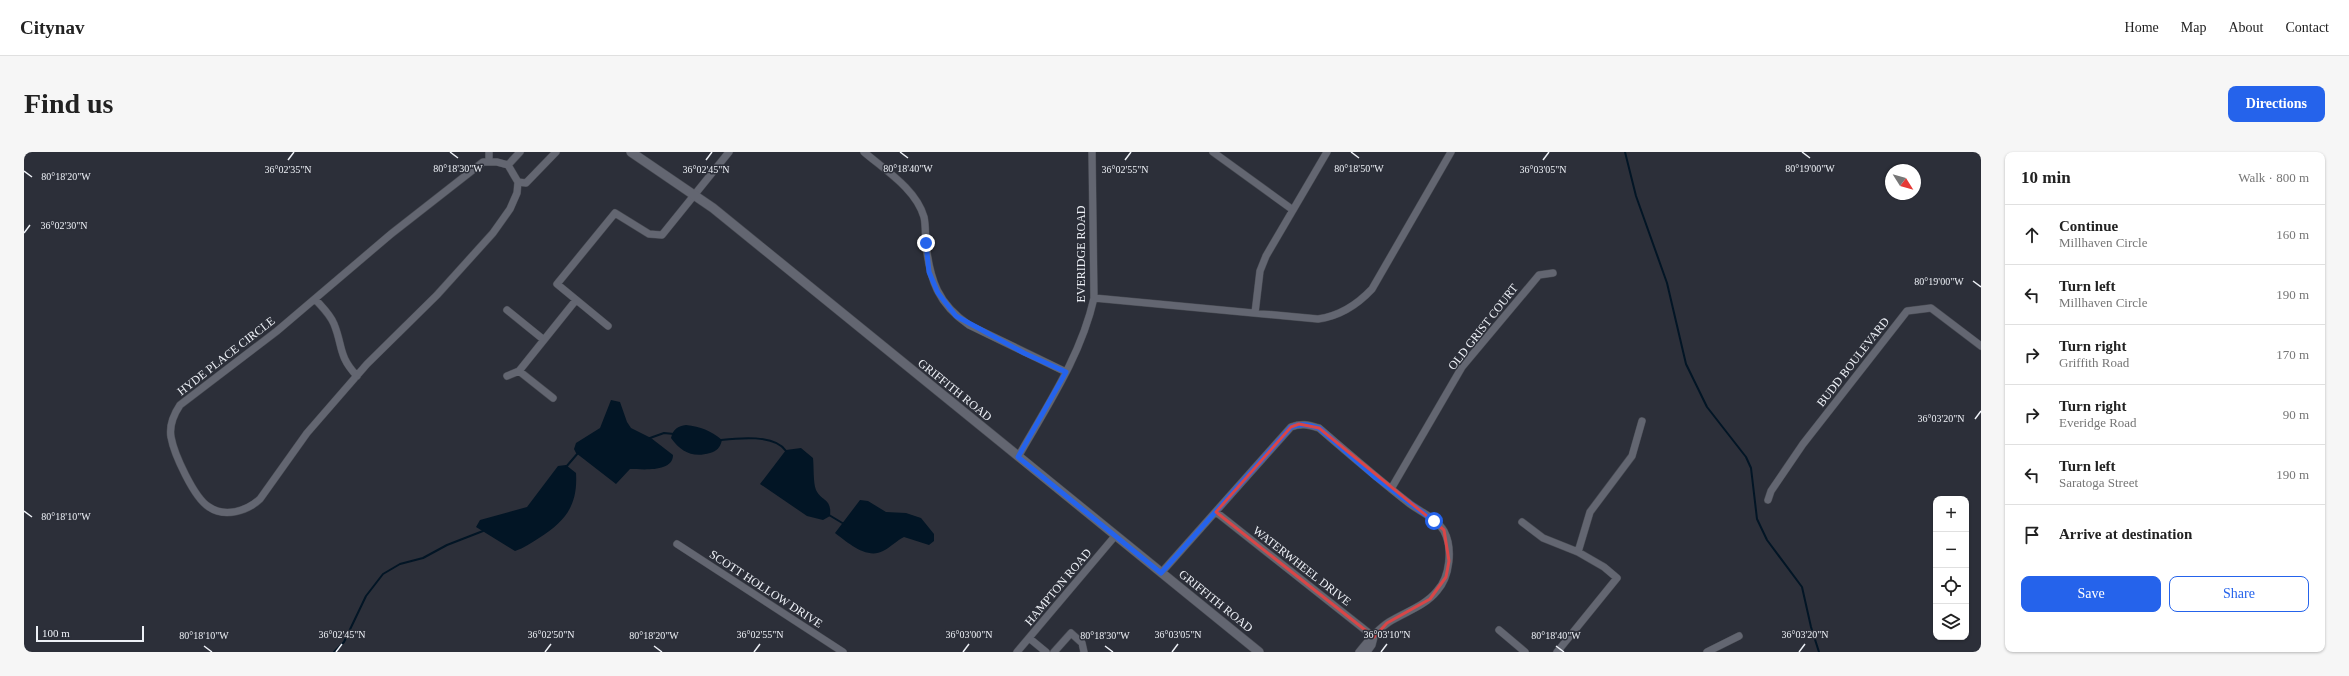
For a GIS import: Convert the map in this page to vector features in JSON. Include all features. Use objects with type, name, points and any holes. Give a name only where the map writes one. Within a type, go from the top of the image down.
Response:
[{"type":"street","points":[[490,152],[489,162],[508,165]]},
{"type":"street","points":[[508,165],[520,152]]},
{"type":"street","points":[[508,165],[518,182],[526,183],[556,152]]},
{"type":"street","name":"GRIFFITH ROAD","points":[[631,152],[694,194],[761,246],[1115,536],[1260,652]]},
{"type":"street","points":[[608,326],[557,284],[615,213],[646,233],[658,236],[666,232],[694,194],[729,152]]},
{"type":"street","points":[[864,152],[904,186],[916,201],[924,217],[929,272],[946,305],[956,316],[969,325],[1066,372]]},
{"type":"street","name":"EVERIDGE ROAD","points":[[1018,457],[1066,372],[1086,328],[1094,298],[1092,152]]},
{"type":"street","points":[[1213,152],[1293,210]]},
{"type":"street","points":[[1255,313],[1260,271],[1266,256],[1327,152]]},
{"type":"street","points":[[1094,298],[1326,318],[1344,311],[1363,298],[1372,289],[1451,152]]},
{"type":"street","name":"HYDE PLACE CIRCLE","points":[[489,162],[483,162],[466,174],[391,234],[277,331],[180,405],[173,416],[171,437],[182,468],[196,493],[208,507],[223,512],[240,511],[253,506],[275,480],[307,434],[357,376],[412,318],[437,295],[493,233],[510,209],[517,193],[518,182]]},
{"type":"street","name":"OLD GRIST COURT","points":[[1391,489],[1462,367],[1539,275],[1553,273]]},
{"type":"street","points":[[315,299],[330,316],[335,325],[342,357],[357,376]]},
{"type":"street","points":[[507,376],[519,371],[576,300]]},
{"type":"street","name":"BUDD BOULEVARD","points":[[1768,500],[1771,491],[1803,444],[1907,311],[1931,308],[1981,346]]},
{"type":"street","points":[[507,310],[544,340]]},
{"type":"street","points":[[519,371],[553,398]]},
{"type":"street","points":[[1578,552],[1590,512],[1632,456],[1642,421]]},
{"type":"street","points":[[1161,573],[1291,427],[1299,424],[1308,424],[1319,428],[1391,489],[1431,518],[1444,530],[1449,561],[1446,577],[1430,599],[1387,623],[1359,652]]},
{"type":"street","name":"WATERWHEEL DRIVE","points":[[1216,512],[1374,637]]},
{"type":"street","points":[[1522,522],[1544,538],[1578,552],[1604,567],[1617,578],[1557,652]]},
{"type":"street","name":"HAMPTON ROAD","points":[[1016,652],[1115,536]]},
{"type":"street","name":"SCOTT HOLLOW DRIVE","points":[[676,544],[843,652]]},
{"type":"street","points":[[1499,630],[1525,652]]},
{"type":"street","points":[[1054,652],[1071,633],[1082,643],[1084,652]]},
{"type":"street","points":[[1706,652],[1739,636]]},
{"type":"street","points":[[1367,652],[1372,645],[1374,637]]},
{"type":"street","points":[[1029,638],[1046,652]]},
{"type":"highlighted area","points":[[1299,424],[1319,428],[1444,530],[1449,561],[1446,577],[1430,599],[1387,623],[1374,637],[1216,512],[1291,427]]},
{"type":"water","points":[[611,400],[620,402],[627,422],[631,428],[651,438],[673,455],[672,461],[668,465],[656,469],[630,469],[616,484],[576,453],[574,449],[576,443],[600,428]]},
{"type":"water","points":[[686,425],[709,431],[722,440],[718,449],[710,453],[698,455],[688,453],[679,447],[671,438],[676,428]]},
{"type":"water","points":[[801,448],[813,458],[816,490],[830,506],[830,516],[823,520],[807,516],[760,484],[786,450]]},
{"type":"water","points":[[566,465],[576,473],[575,494],[568,511],[563,518],[548,532],[515,551],[476,527],[480,520],[527,507],[558,466]]},
{"type":"water","points":[[860,500],[868,501],[886,512],[906,513],[921,518],[934,534],[934,541],[929,545],[904,537],[883,551],[877,553],[864,552],[858,549],[835,533]]},
{"type":"waterway","points":[[1625,152],[1636,196],[1667,283],[1686,364],[1707,407],[1746,457],[1751,468],[1757,519],[1767,540],[1802,587],[1811,627],[1819,652]]},
{"type":"waterway","points":[[650,438],[664,433],[674,434]]},
{"type":"waterway","points":[[721,440],[756,438],[774,442],[786,451]]},
{"type":"waterway","points":[[566,467],[578,453]]},
{"type":"waterway","points":[[829,515],[844,524]]},
{"type":"waterway","points":[[334,652],[344,642],[366,596],[383,574],[400,564],[423,558],[447,545],[483,531]]},
{"type":"route","points":[[926,243],[929,272],[938,293],[956,316],[969,325],[1024,353],[1066,372],[1018,457],[1161,573],[1271,452],[1291,427],[1299,424],[1308,424],[1319,428],[1376,478],[1434,521]]}]
